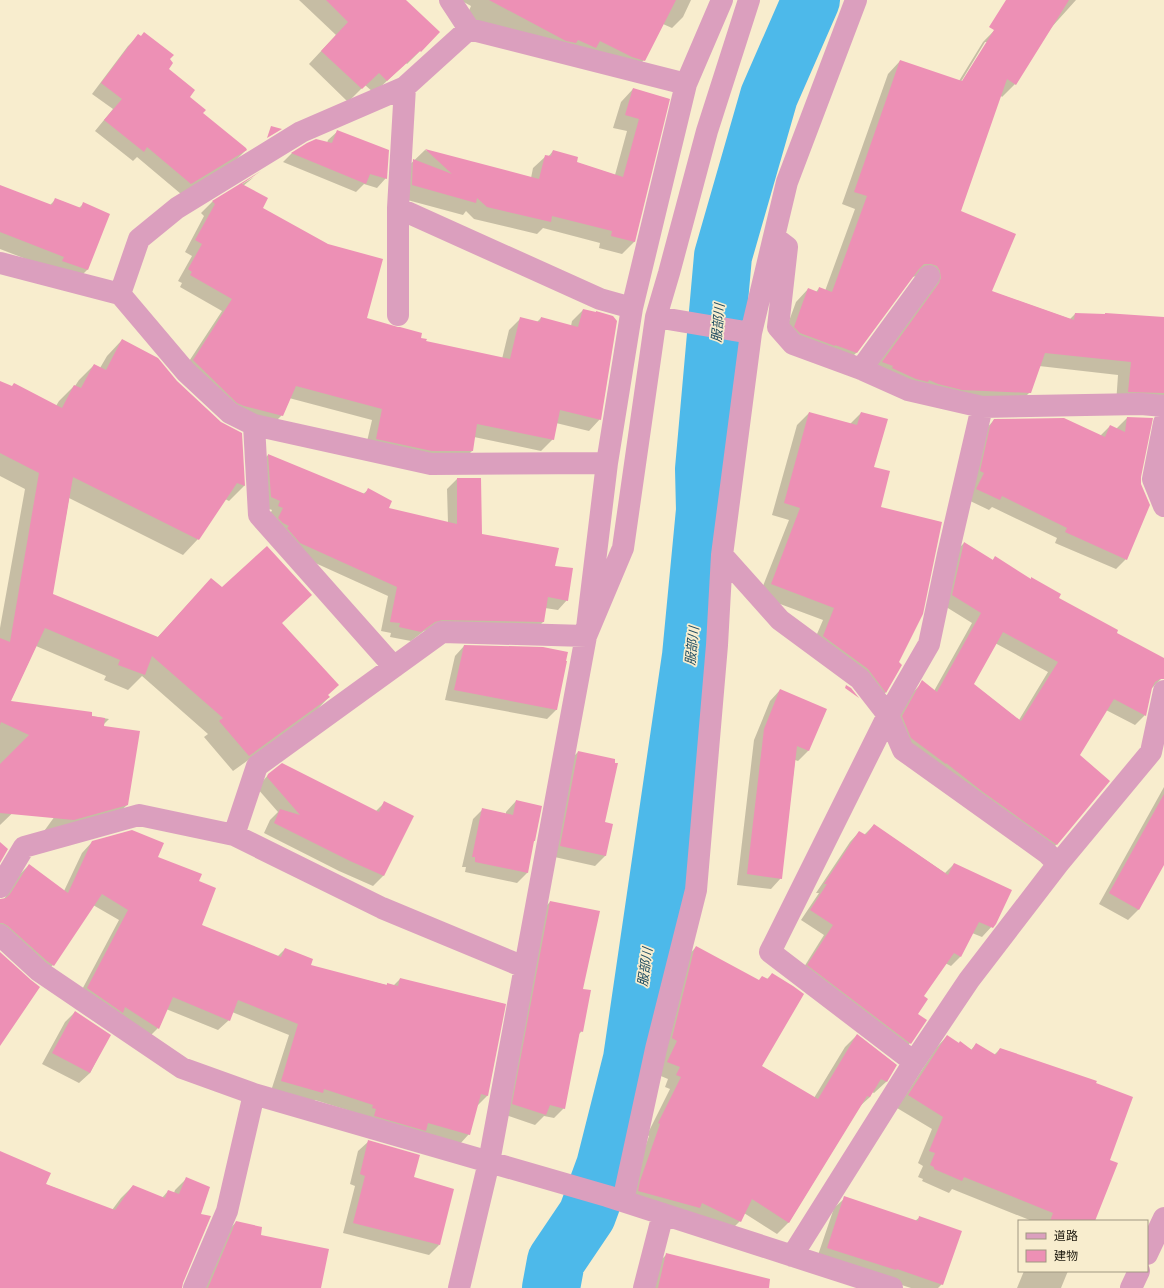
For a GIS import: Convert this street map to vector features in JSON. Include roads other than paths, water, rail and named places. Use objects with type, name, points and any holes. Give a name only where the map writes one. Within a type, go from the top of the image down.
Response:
[{"type":"street","points":[[450,0],[469,29],[686,84]]},
{"type":"street","points":[[459,1288],[489,1162],[586,636],[607,463],[632,308],[686,84],[722,0]]},
{"type":"street","points":[[586,636],[623,548],[658,317],[707,131],[749,0]]},
{"type":"street","points":[[623,1201],[656,1049],[696,890],[717,645],[722,555],[751,333],[786,182],[856,0]]},
{"type":"street","points":[[120,294],[139,238],[177,208],[301,132],[405,87],[469,29]]},
{"type":"street","points":[[398,315],[398,208],[405,87]]},
{"type":"street","points":[[398,208],[600,299],[632,308]]},
{"type":"street","points":[[774,237],[787,247],[778,327],[793,344],[861,369],[908,390],[982,407],[1141,404],[1164,406]]},
{"type":"street","points":[[0,263],[120,294],[186,372],[230,413],[254,425],[431,464],[607,463]]},
{"type":"street","points":[[861,369],[929,276]]},
{"type":"street","points":[[658,317],[751,333]]},
{"type":"street","points":[[914,1062],[770,952],[888,715],[929,644],[982,407]]},
{"type":"street","points":[[1164,423],[1153,479],[1164,506]]},
{"type":"street","points":[[254,425],[259,515],[394,667]]},
{"type":"street","points":[[722,555],[780,620],[860,679],[888,715],[903,750],[1048,853],[1058,864]]},
{"type":"street","points":[[234,835],[257,766],[442,632],[586,636]]},
{"type":"street","points":[[792,1256],[914,1062],[969,980],[1058,864],[1157,755],[1164,691]]},
{"type":"street","points":[[0,887],[24,847],[139,815],[234,835],[382,908],[524,967]]},
{"type":"street","points":[[0,935],[39,971],[182,1068],[254,1094],[623,1201],[792,1256],[848,1281],[892,1288]]},
{"type":"street","points":[[194,1288],[227,1211],[254,1094]]},
{"type":"street","points":[[644,1288],[663,1214]]},
{"type":"street","points":[[1148,1252],[1164,1218]]},
{"type":"street","points":[[1131,1288],[1139,1272]]},
{"type":"waterway","name":"服部川","points":[[551,1288],[556,1261],[587,1215],[605,1166],[632,1059],[691,656],[705,510],[704,469],[723,256],[769,96],[811,0]]}]
